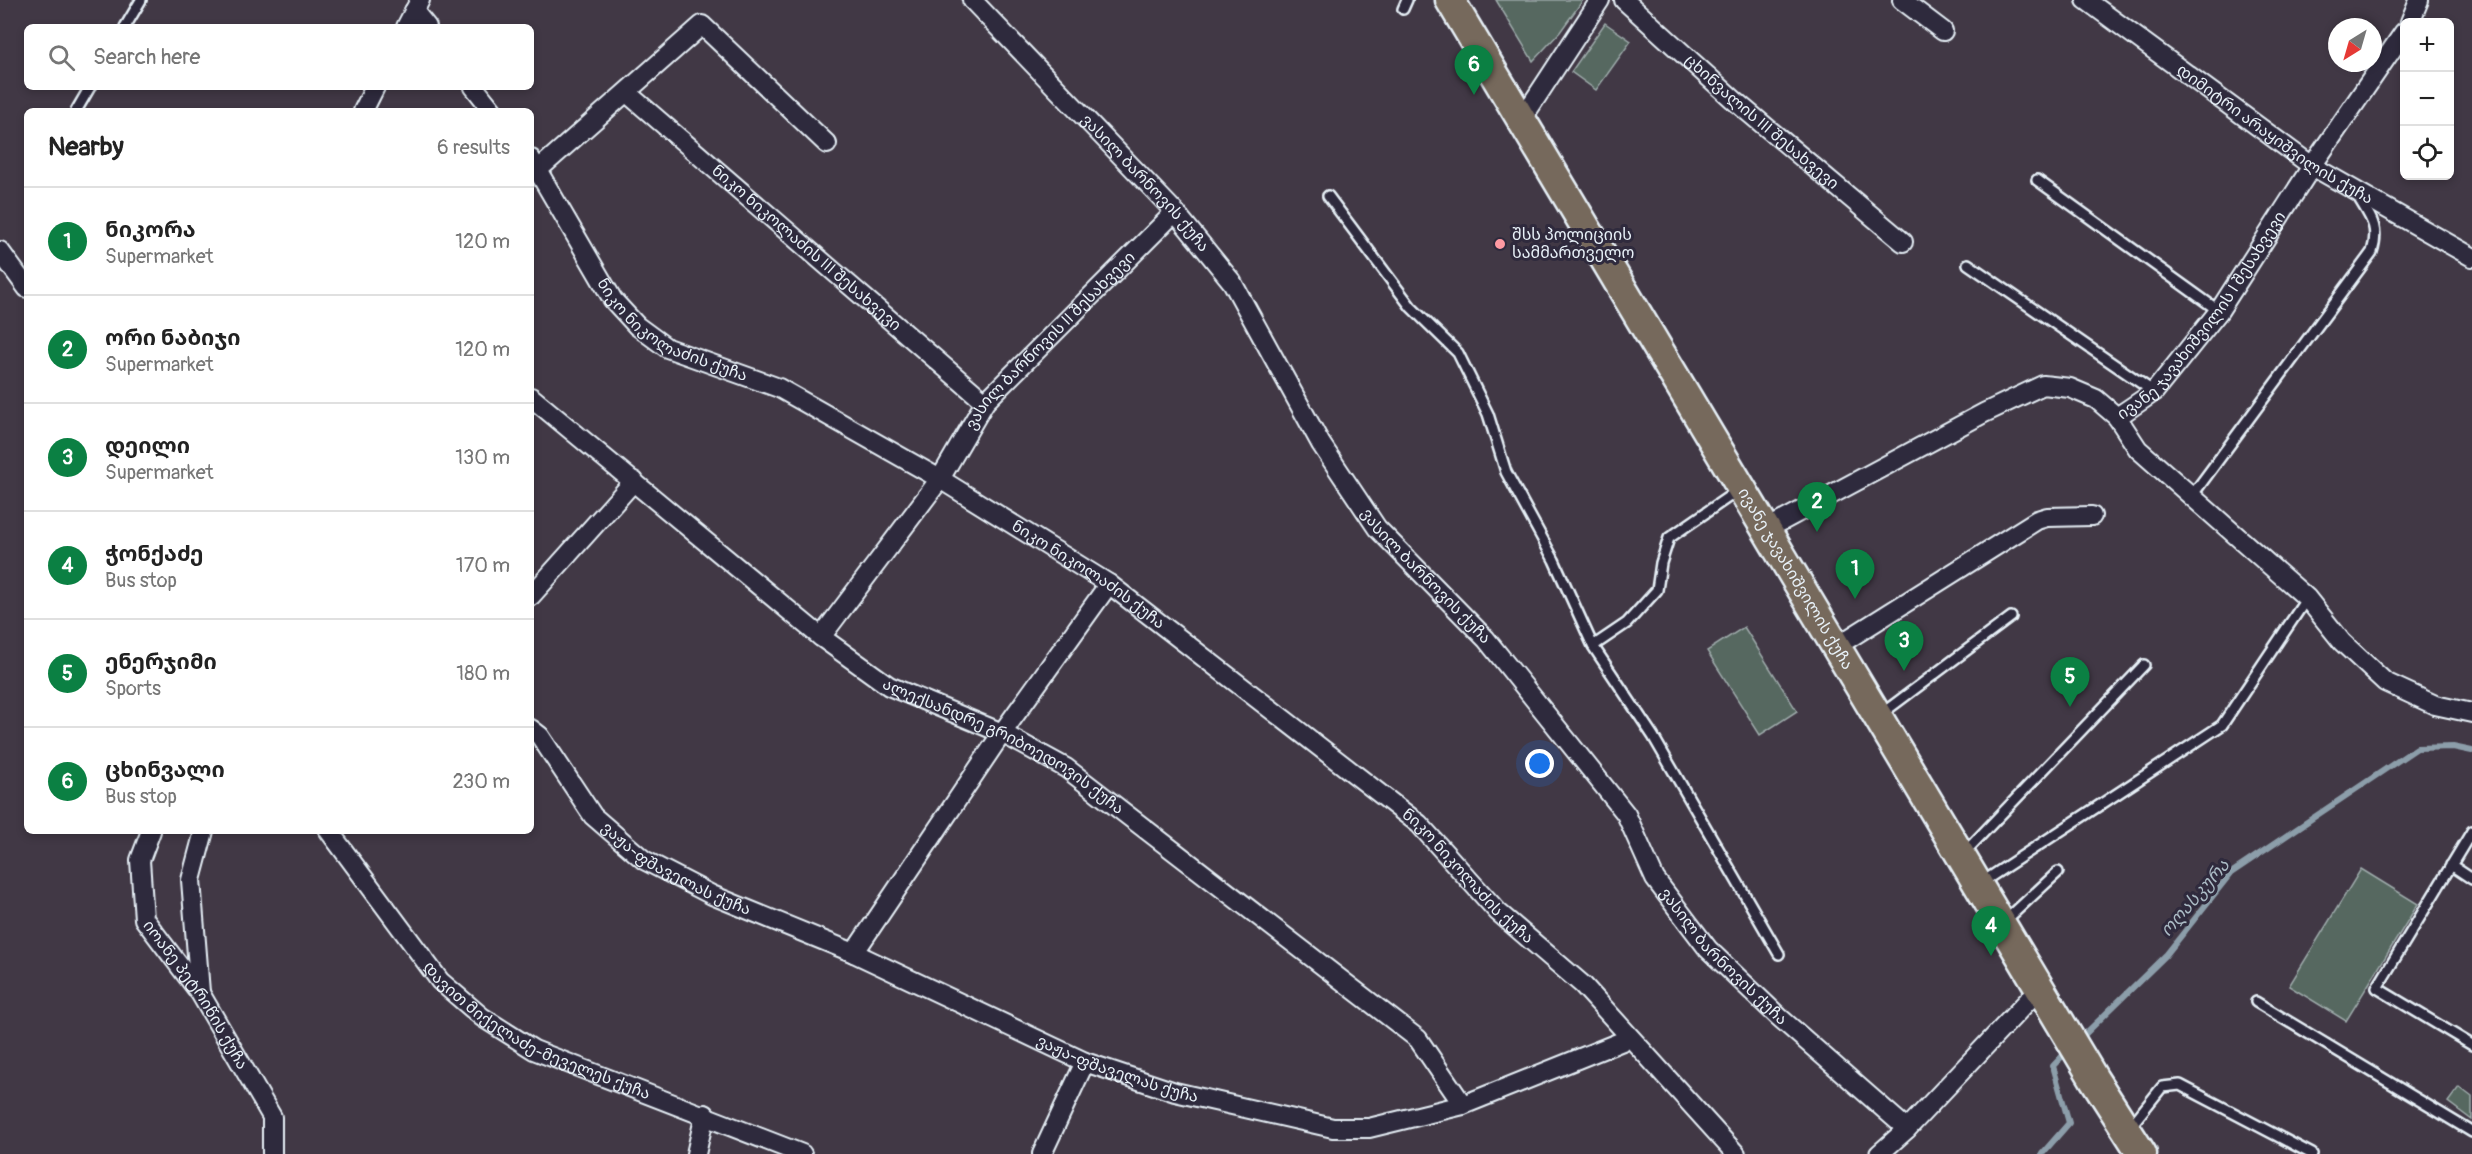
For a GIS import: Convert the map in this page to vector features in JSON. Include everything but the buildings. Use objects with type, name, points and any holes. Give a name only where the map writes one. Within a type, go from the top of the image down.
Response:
[{"type":"main road","name":"ივანე ჯავახიშვილის ქუჩა","points":[[1450,0],[2094,1079],[2134,1142]]},
{"type":"street","name":"ვასილ ბარნოვის ქუჩა","points":[[972,0],[1175,212],[1233,282],[1320,444],[1377,528],[1486,639],[1626,814],[1655,879],[1708,949],[1779,1017],[1907,1129]]},
{"type":"street","points":[[1522,119],[1600,0]]},
{"type":"street","name":"ცხინვალის III შესახვევი","points":[[1624,0],[1735,101],[1903,242]]},
{"type":"street","points":[[1902,0],[1943,31]]},
{"type":"street","name":"დიმიტრი არაყიშვილის ქუჩა","points":[[2086,0],[2312,166],[2472,257]]},
{"type":"street","points":[[2411,18],[2418,0]]},
{"type":"street","points":[[413,13],[424,24]]},
{"type":"street","points":[[535,164],[627,93],[702,25],[827,144]]},
{"type":"street","name":"ივანე ჯავახიშვილის I შესახვევი","points":[[1767,529],[1984,413],[2043,385],[2070,388],[2096,399],[2117,417],[2154,392],[2219,311],[2312,166],[2400,38]]},
{"type":"street","points":[[364,108],[374,90]]},
{"type":"street","points":[[476,90],[491,108]]},
{"type":"street","name":"ნიკო ნიკოლაძის III შესახვევი","points":[[627,93],[985,402]]},
{"type":"street","name":"ნიკო ნიკოლაძის ქუჩა","points":[[535,164],[613,300],[637,326],[667,348],[779,388],[940,479],[1109,584],[1419,824],[1498,912],[1583,985],[1630,1038]]},
{"type":"street","name":"ვასილ ბარნოვის II შესახვევი","points":[[821,637],[940,479],[985,402],[1175,212]]},
{"type":"street","points":[[0,250],[24,284]]},
{"type":"street","name":"ალექსანდრე გრიბოედოვის ქუჩა","points":[[534,399],[821,637],[889,686],[1002,733],[1066,768],[1418,1039],[1463,1105]]},
{"type":"street","points":[[2117,417],[2138,449],[2307,597],[2342,642],[2385,682],[2435,705],[2472,713]]},
{"type":"street","points":[[534,593],[634,481]]},
{"type":"street","points":[[1837,646],[2037,520],[2048,517],[2091,516]]},
{"type":"street","points":[[854,953],[1002,733],[1109,584]]},
{"type":"street","name":"ვაჟა-ფშაველას ქუჩა","points":[[534,731],[540,736],[593,816],[644,860],[712,896],[854,953],[1085,1062],[1175,1092],[1333,1128],[1369,1128],[1463,1105],[1630,1038]]},
{"type":"street","name":"იოანე პეტრიწის ქუჩა","points":[[150,834],[140,860],[144,919],[200,993],[272,1117],[272,1154]]},
{"type":"street","points":[[200,993],[191,880],[203,834]]},
{"type":"street","name":"დავით მიქელაძე-მეველეს ქუჩა","points":[[331,834],[440,981],[482,1017],[534,1050],[705,1114],[802,1154]]},
{"type":"street","points":[[1879,1154],[1907,1129],[2041,987]]},
{"type":"street","points":[[1630,1038],[1736,1154]]},
{"type":"street","points":[[1042,1154],[1085,1062]]},
{"type":"street","points":[[696,1154],[705,1114]]},
{"type":"lane","points":[[127,24],[141,0]]},
{"type":"lane","points":[[78,108],[88,90]]},
{"type":"lane","points":[[2037,180],[2219,311]]},
{"type":"lane","points":[[2191,496],[2372,252],[2376,237],[2373,221],[2353,189]]},
{"type":"lane","points":[[1328,196],[1411,307],[1458,352],[1488,414],[1506,472],[1554,560],[1593,646],[1653,736],[1779,954]]},
{"type":"lane","points":[[1968,264],[2154,392]]},
{"type":"lane","points":[[1593,646],[1627,623],[1657,590],[1661,563],[1670,538],[1742,488]]},
{"type":"lane","points":[[1979,885],[2222,725],[2307,597]]},
{"type":"lane","points":[[1878,716],[2011,617]]},
{"type":"lane","points":[[1962,855],[2144,665]]},
{"type":"lane","points":[[2472,831],[2377,988],[2472,1045]]},
{"type":"lane","points":[[2451,865],[2472,879]]},
{"type":"lane","points":[[2002,923],[2058,872]]},
{"type":"lane","points":[[2256,1002],[2472,1132]]},
{"type":"lane","points":[[2134,1142],[2162,1087],[2180,1085],[2312,1154]]},
{"type":"green space","points":[[1496,0],[1583,0],[1560,32],[1533,61]]},
{"type":"green space","points":[[1605,23],[1631,41],[1596,90],[1571,72]]},
{"type":"green space","points":[[1744,627],[1797,711],[1760,735],[1707,651]]},
{"type":"green space","points":[[2361,869],[2418,904],[2346,1021],[2289,986]]},
{"type":"green space","points":[[2459,1087],[2472,1097],[2472,1120],[2448,1102]]},
{"type":"waterway","name":"ოღასკურა","points":[[2080,1039],[2166,955],[2231,873],[2417,748],[2453,747],[2472,751]]},
{"type":"waterway","name":"ოღასკურა","points":[[2042,1154],[2069,1123],[2053,1066],[2068,1050]]},
{"type":"place","name":"ცხინვალი","points":[[1474,95]]},
{"type":"place","name":"შსს პოლიციის სამმართველო","points":[[1500,244]]},
{"type":"place","name":"ორი ნაბიჯი","points":[[1817,532]]},
{"type":"place","name":"ნიკორა","points":[[1855,599]]},
{"type":"place","name":"დეილი","points":[[1904,671]]},
{"type":"place","name":"ენერჯიმი","points":[[2070,707]]},
{"type":"place","name":"ჭონქაძე","points":[[1991,956]]}]
